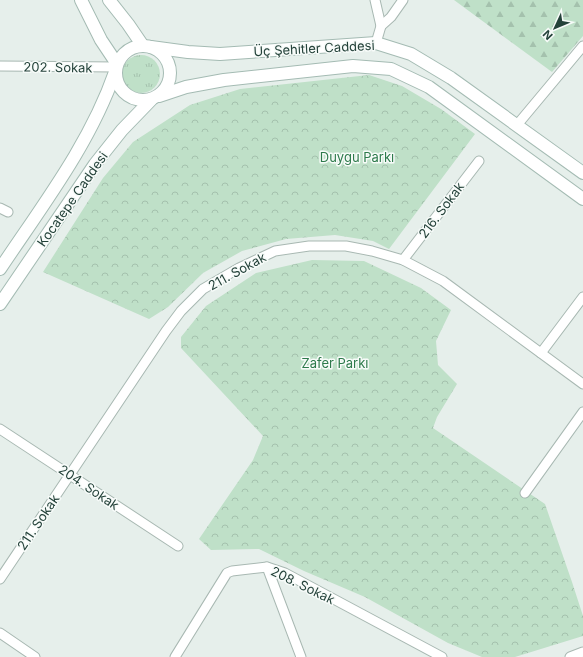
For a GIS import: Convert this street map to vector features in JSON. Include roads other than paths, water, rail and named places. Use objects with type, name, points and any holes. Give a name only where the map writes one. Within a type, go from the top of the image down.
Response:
[{"type":"main road","points":[[81,0],[116,68],[118,85],[126,95],[134,99],[142,101],[155,98],[165,90],[169,82],[170,69],[165,57],[159,51],[147,46],[109,0]]},
{"type":"main road","name":"Üç Şehitler Caddesi","points":[[147,46],[188,52],[220,54],[376,42],[411,54],[451,78],[583,172]]},
{"type":"main road","points":[[116,68],[121,56],[127,51],[135,47],[147,46]]},
{"type":"main road","name":"Üç Şehitler Caddesi","points":[[155,98],[186,87],[224,80],[353,66],[391,69],[429,87],[583,199]]},
{"type":"main road","name":"Kocatepe Caddesi","points":[[0,268],[77,155],[102,106],[116,68]]},
{"type":"main road","name":"Kocatepe Caddesi","points":[[0,304],[95,164],[122,130],[155,98]]},
{"type":"street","points":[[375,0],[381,26],[376,42]]},
{"type":"street","points":[[381,26],[387,22],[403,0]]},
{"type":"street","points":[[517,125],[583,46]]},
{"type":"street","name":"202. Sokak","points":[[0,66],[116,68]]},
{"type":"street","name":"216. Sokak","points":[[403,260],[479,161]]},
{"type":"street","name":"211. Sokak","points":[[0,579],[166,331],[181,311],[204,289],[239,268],[275,251],[309,246],[346,246],[403,260],[443,281],[583,384]]},
{"type":"street","points":[[541,353],[583,297]]},
{"type":"street","points":[[525,493],[583,412]]},
{"type":"street","name":"204. Sokak","points":[[0,429],[178,546]]},
{"type":"street","points":[[267,567],[301,657]]},
{"type":"street","name":"208. Sokak","points":[[175,657],[227,573],[232,570],[267,567],[285,573],[442,657]]},
{"type":"street","points":[[0,633],[35,657]]},
{"type":"street","points":[[570,657],[583,652]]},
{"type":"park label","name":"Duygu Parkı","points":[[357,157]]},
{"type":"park label","name":"Zafer Parkı","points":[[335,363]]}]
